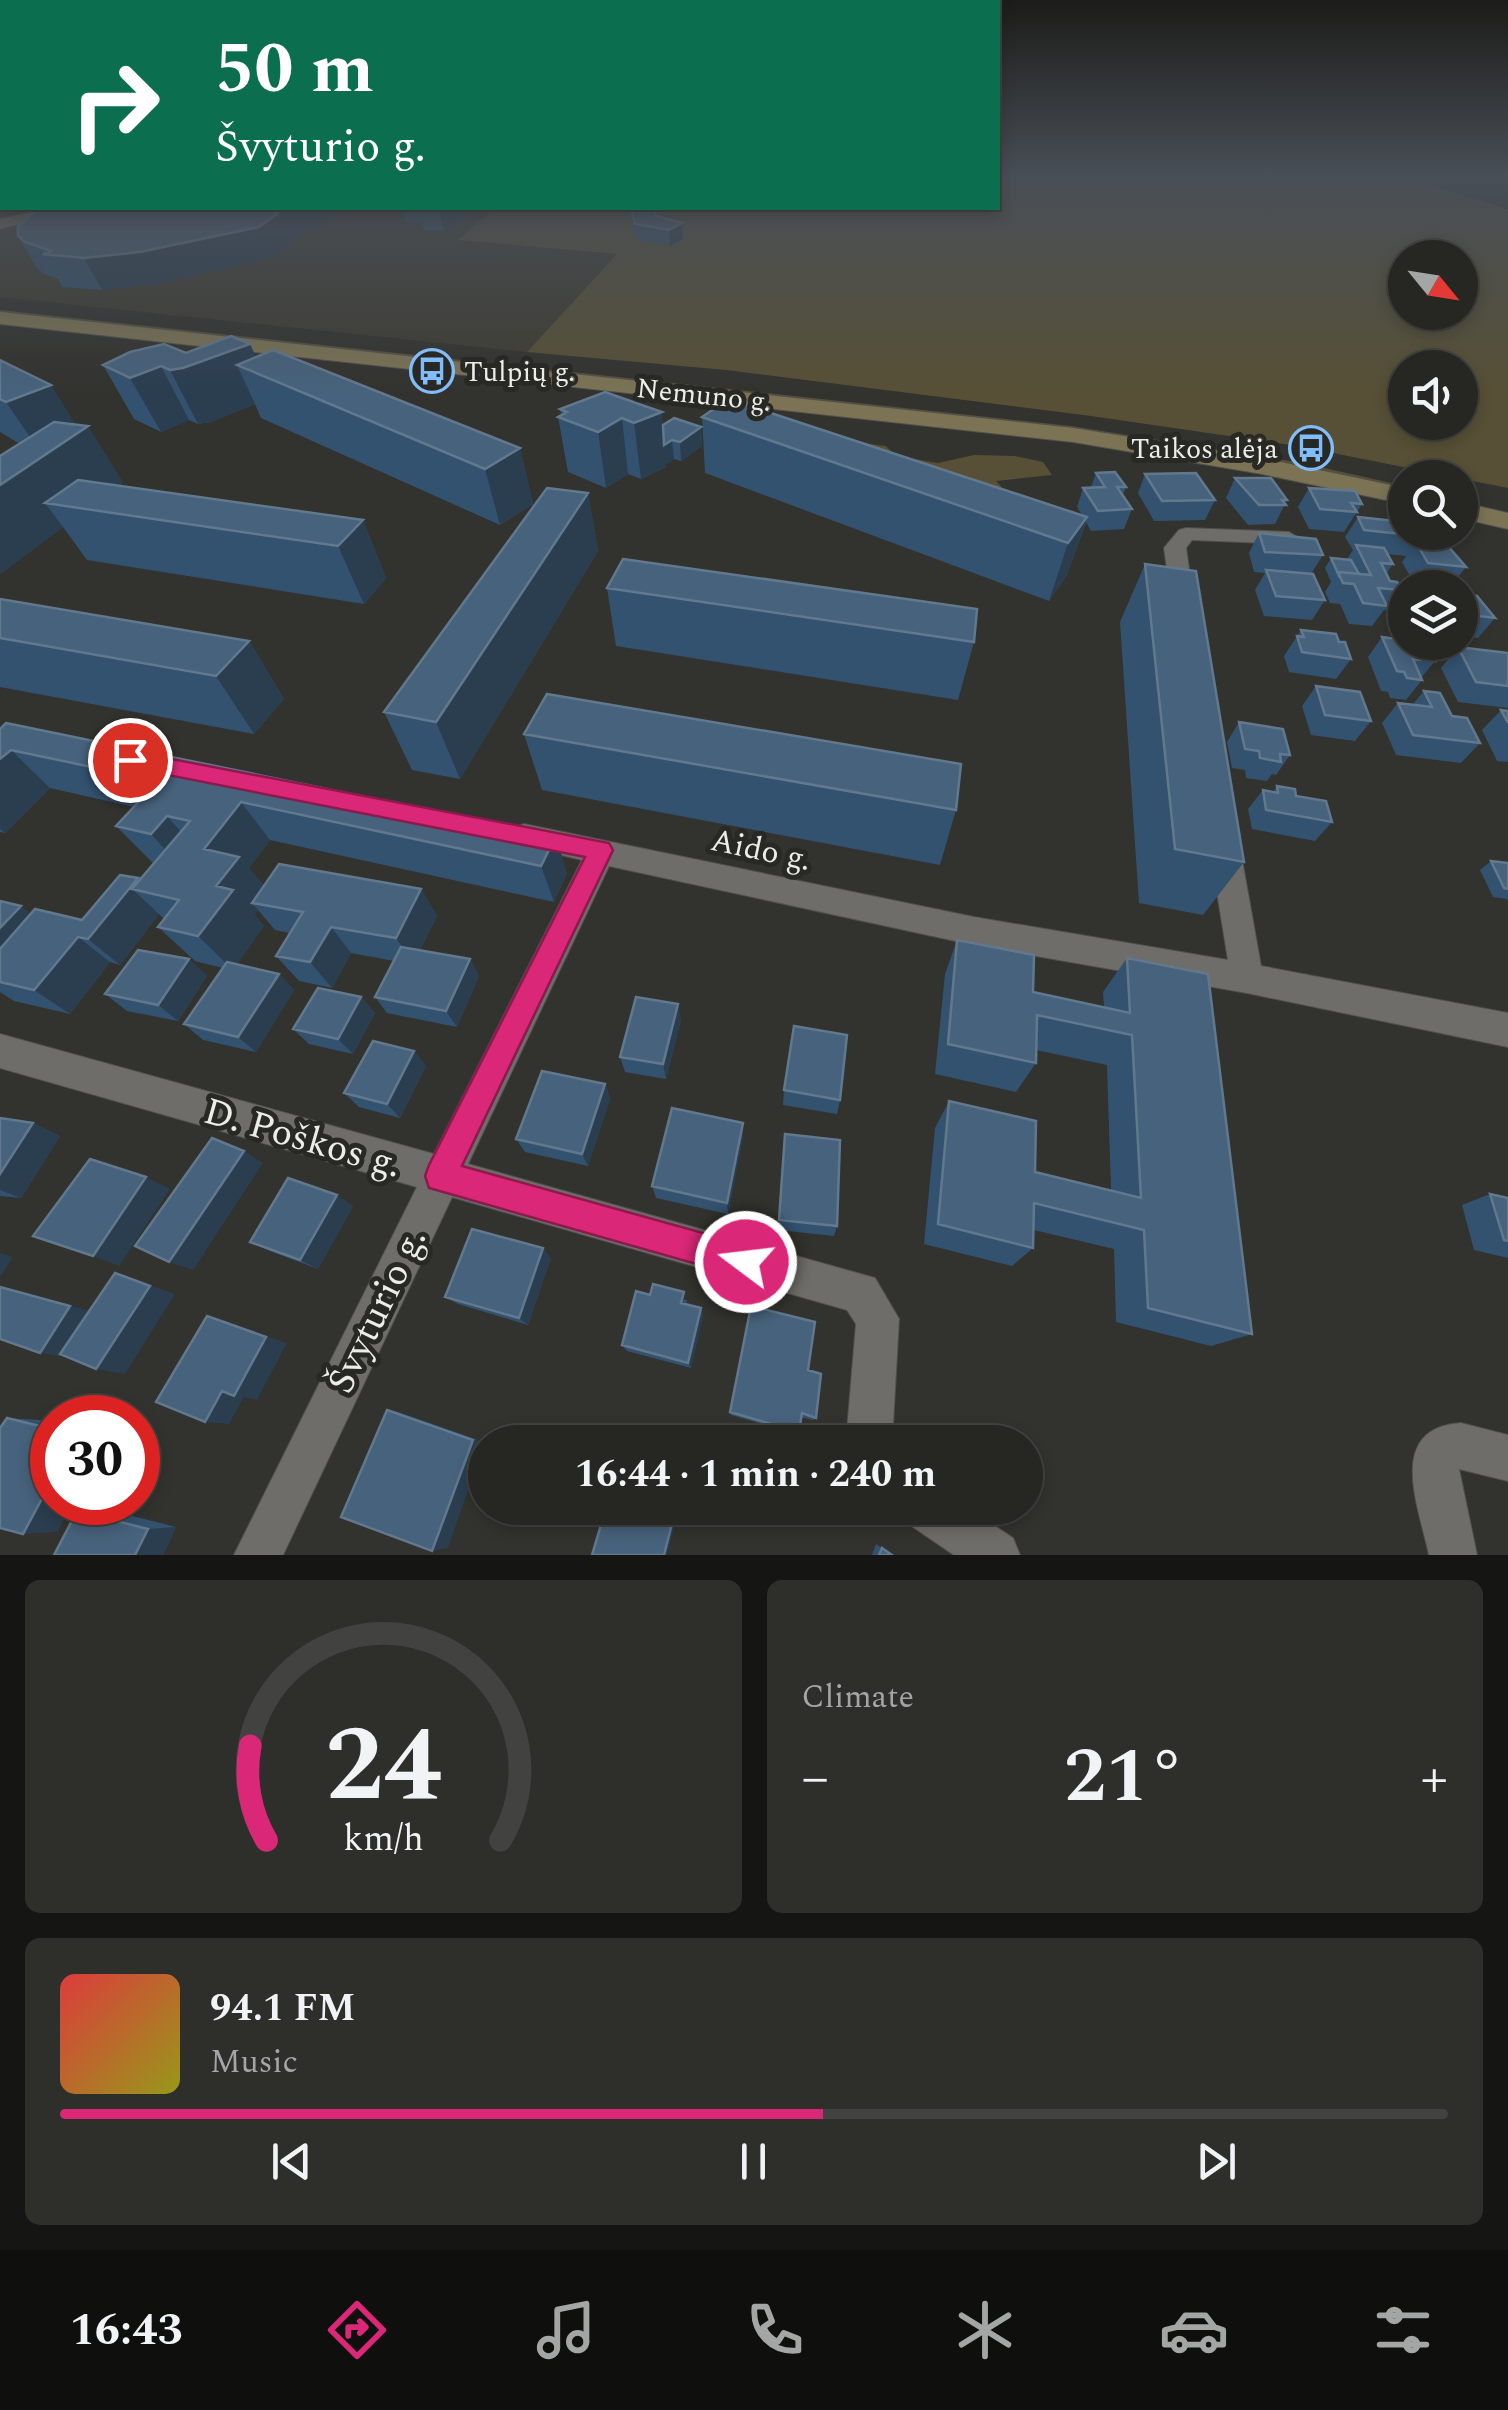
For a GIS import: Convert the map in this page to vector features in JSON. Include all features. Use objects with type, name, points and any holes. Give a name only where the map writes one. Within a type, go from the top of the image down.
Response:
[{"type":"main road","name":"Nemuno g.","points":[[0,305],[1081,422],[1265,450],[1388,475]]},
{"type":"main road","name":"Nemuno g.","points":[[0,318],[1073,435],[1262,466],[1388,492]]},
{"type":"main road","points":[[1478,496],[1508,503]]},
{"type":"main road","points":[[1478,514],[1508,521]]},
{"type":"street","points":[[1186,622],[1175,548],[1179,539],[1194,532],[1289,538]]},
{"type":"street","points":[[1218,810],[1247,978]]},
{"type":"street","name":"Aido g.","points":[[496,830],[974,930],[1247,978],[1508,1030]]},
{"type":"street","name":"Švyturio g.","points":[[258,1555],[600,850]]},
{"type":"street","name":"D. Poškos g.","points":[[0,1051],[860,1294],[878,1318],[870,1425]]},
{"type":"street","points":[[1452,1555],[1436,1478],[1436,1455],[1444,1447],[1460,1446],[1508,1458]]},
{"type":"street","points":[[952,1525],[996,1555]]},
{"type":"shaded area","points":[[0,249],[556,249],[618,254],[527,352],[0,297]]},
{"type":"shaded area","points":[[555,249],[1388,249],[1388,330],[1478,330],[1478,249],[1508,249],[1508,488],[1478,482],[1478,460],[1388,460],[1388,464],[1298,446],[1091,416],[726,370],[527,352],[617,254]]},
{"type":"shaded area","points":[[0,310],[1071,426],[1302,463],[1388,482],[1388,486],[1285,464],[0,314]]},
{"type":"shaded area","points":[[824,438],[886,446],[896,456],[938,463],[974,455],[1015,456],[1043,462],[1052,475],[996,481],[1007,493]]},
{"type":"building","points":[[44,249],[156,249],[84,258],[43,254],[51,251]]},
{"type":"building","points":[[231,336],[250,344],[183,368],[170,370],[161,366],[130,378],[103,365],[130,352],[164,344],[186,353]]},
{"type":"building","points":[[273,350],[520,448],[485,469],[237,365]]},
{"type":"building","points":[[0,360],[51,385],[6,402],[0,399]]},
{"type":"building","points":[[605,392],[662,412],[634,423],[622,418],[598,432],[558,417],[567,412],[560,409]]},
{"type":"building","points":[[728,399],[1087,517],[1068,543],[702,417]]},
{"type":"building","points":[[674,418],[701,427],[680,442],[672,440],[664,445],[663,425]]},
{"type":"building","points":[[54,422],[88,426],[0,485],[0,456]]},
{"type":"building","points":[[1115,472],[1126,487],[1117,487],[1132,509],[1098,511],[1083,488],[1105,487],[1096,473]]},
{"type":"building","points":[[1196,473],[1215,500],[1162,501],[1145,474]]},
{"type":"building","points":[[1235,478],[1271,478],[1287,500],[1282,500],[1286,505],[1259,505]]},
{"type":"building","points":[[78,480],[363,520],[338,546],[45,503]]},
{"type":"building","points":[[547,488],[588,493],[436,722],[384,712]]},
{"type":"building","points":[[1309,488],[1355,491],[1362,504],[1351,503],[1357,512],[1320,509]]},
{"type":"building","points":[[1358,517],[1388,520],[1388,532],[1364,530]]},
{"type":"building","points":[[1259,533],[1316,539],[1323,555],[1265,552]]},
{"type":"building","points":[[1356,545],[1384,548],[1393,564],[1381,563],[1388,577],[1388,589],[1378,588],[1387,606],[1363,603],[1354,584],[1343,583],[1338,572],[1371,575]]},
{"type":"building","points":[[1421,550],[1451,550],[1466,567],[1428,563]]},
{"type":"building","points":[[1331,558],[1351,560],[1359,574],[1338,572],[1340,578]]},
{"type":"building","points":[[623,559],[977,609],[974,642],[607,588]]},
{"type":"building","points":[[1145,564],[1196,571],[1244,862],[1175,849]]},
{"type":"building","points":[[1266,570],[1313,574],[1325,600],[1276,596]]},
{"type":"building","points":[[1478,597],[1495,618],[1478,616]]},
{"type":"building","points":[[0,599],[249,641],[216,676],[0,638]]},
{"type":"building","points":[[1301,630],[1336,634],[1339,642],[1345,642],[1351,659],[1302,652],[1297,636],[1304,637]]},
{"type":"building","points":[[1478,649],[1508,653],[1508,686],[1476,682],[1465,660],[1478,660]]},
{"type":"building","points":[[1392,660],[1413,660],[1422,680],[1407,678],[1404,672],[1397,671]]},
{"type":"building","points":[[1316,686],[1360,692],[1371,721],[1325,715]]},
{"type":"building","points":[[1424,691],[1440,693],[1452,716],[1467,718],[1480,743],[1413,735],[1398,703],[1432,707]]},
{"type":"building","points":[[547,694],[961,764],[956,810],[524,734]]},
{"type":"building","points":[[1239,722],[1283,729],[1290,755],[1280,754],[1281,762],[1260,758],[1259,751],[1245,749]]},
{"type":"building","points":[[6,723],[556,836],[541,866],[241,802],[204,849],[239,857],[216,886],[233,890],[198,936],[158,927],[179,900],[132,889],[190,821],[167,816],[151,834],[116,826],[158,781],[11,750],[0,759],[0,729]]},
{"type":"building","points":[[1277,786],[1295,789],[1296,796],[1326,801],[1332,822],[1266,810],[1263,790],[1278,793]]},
{"type":"building","points":[[1491,861],[1508,863],[1508,889],[1504,888]]},
{"type":"building","points":[[279,864],[421,889],[396,938],[331,927],[310,962],[276,956],[303,912],[252,903]]},
{"type":"building","points":[[120,875],[138,878],[88,939],[78,937],[34,990],[0,982],[0,949],[35,909],[82,920]]},
{"type":"building","points":[[0,901],[21,906],[0,928]]},
{"type":"building","points":[[957,940],[1034,955],[1033,992],[1130,1013],[1127,958],[1208,974],[1252,1334],[1148,1308],[1144,1230],[1034,1203],[1033,1248],[938,1224],[949,1101],[1036,1121],[1035,1172],[1141,1198],[1132,1035],[1037,1015],[1036,1063],[948,1044]]},
{"type":"building","points":[[401,947],[470,959],[446,1011],[375,997]]},
{"type":"building","points":[[138,950],[189,959],[158,1005],[105,994]]},
{"type":"building","points":[[227,962],[279,974],[238,1037],[184,1024]]},
{"type":"building","points":[[318,988],[361,997],[338,1039],[293,1029]]},
{"type":"building","points":[[636,997],[678,1004],[663,1064],[620,1057]]},
{"type":"building","points":[[794,1026],[847,1035],[840,1100],[784,1090]]},
{"type":"building","points":[[373,1041],[414,1051],[387,1104],[344,1093]]},
{"type":"building","points":[[542,1071],[605,1084],[582,1154],[516,1139]]},
{"type":"building","points":[[672,1108],[743,1123],[727,1203],[652,1186]]},
{"type":"building","points":[[0,1118],[33,1123],[0,1174]]},
{"type":"building","points":[[785,1134],[840,1140],[837,1226],[779,1220]]},
{"type":"building","points":[[212,1138],[244,1151],[169,1262],[135,1246]]},
{"type":"building","points":[[90,1159],[146,1177],[93,1256],[33,1236]]},
{"type":"building","points":[[288,1178],[337,1195],[300,1260],[250,1242]]},
{"type":"building","points":[[1490,1194],[1508,1198],[1508,1241],[1504,1240]]},
{"type":"building","points":[[472,1229],[543,1248],[519,1318],[445,1297]]},
{"type":"building","points":[[115,1273],[150,1286],[96,1369],[60,1354]]},
{"type":"building","points":[[653,1284],[684,1292],[681,1303],[701,1308],[688,1363],[622,1345],[636,1291],[650,1295]]},
{"type":"building","points":[[0,1287],[70,1306],[40,1353],[0,1339]]},
{"type":"building","points":[[751,1306],[815,1322],[808,1370],[821,1374],[816,1418],[802,1413],[800,1425],[775,1425],[730,1412]]},
{"type":"building","points":[[207,1316],[266,1337],[234,1396],[222,1391],[205,1422],[160,1404],[160,1395]]},
{"type":"building","points":[[387,1410],[468,1438],[468,1454],[432,1551],[341,1517]]},
{"type":"building","points":[[7,1418],[30,1424],[30,1521],[23,1534],[0,1528],[0,1428]]},
{"type":"building","points":[[70,1525],[132,1525],[148,1529],[135,1555],[54,1555]]},
{"type":"building","points":[[601,1525],[672,1525],[664,1555],[592,1555]]},
{"type":"place","name":"Tulpių g.","points":[[432,371]]},
{"type":"place","name":"Taikos alėja","points":[[1311,448]]},
{"type":"route","points":[[130,760],[600,850],[441,1176],[746,1262]]}]
